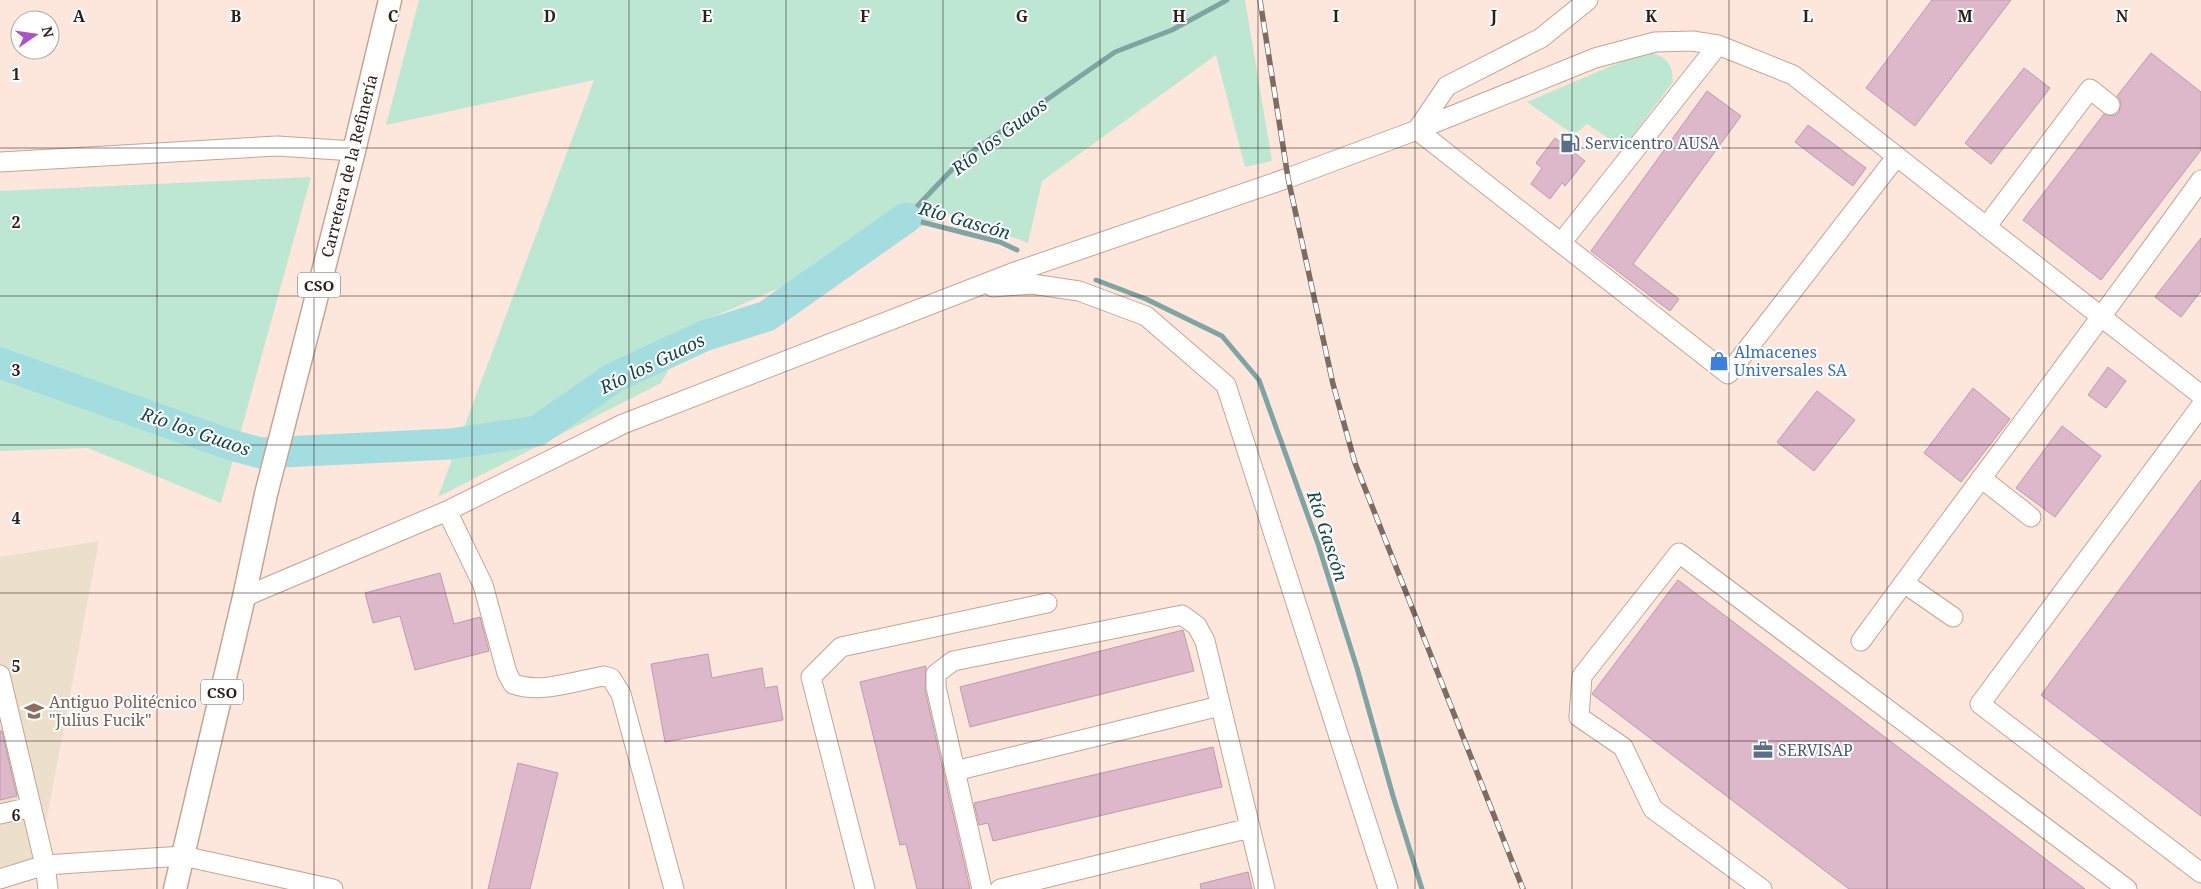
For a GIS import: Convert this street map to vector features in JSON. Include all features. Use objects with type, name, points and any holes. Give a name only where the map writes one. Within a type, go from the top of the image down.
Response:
[{"type":"main road","name":"Carretera de la Refinería","points":[[244,597],[266,494],[354,151],[390,0]]},
{"type":"main road","name":"CSO","points":[[175,889],[244,597]]},
{"type":"street","points":[[1417,130],[1447,86],[1541,38],[1588,0]]},
{"type":"street","points":[[244,597],[447,511],[623,424],[1012,273],[1288,178],[1417,130],[1595,58],[1655,42],[1692,41],[1718,45],[1794,75],[2201,395]]},
{"type":"street","points":[[1561,243],[1718,45]]},
{"type":"street","points":[[1986,226],[2090,90],[2110,105]]},
{"type":"street","points":[[1417,130],[1728,374],[1897,156]]},
{"type":"street","points":[[0,162],[277,146],[354,151]]},
{"type":"street","points":[[1861,642],[1981,478],[2102,318],[2201,180]]},
{"type":"street","points":[[974,288],[1032,284],[1079,291],[1146,316],[1226,385],[1388,889]]},
{"type":"street","points":[[2201,406],[1980,704],[2201,872]]},
{"type":"street","points":[[1981,478],[2030,517]]},
{"type":"street","points":[[447,511],[483,585],[507,673],[513,684],[524,688],[553,686],[604,676],[611,678],[621,694],[674,889]]},
{"type":"street","points":[[1762,889],[1653,809],[1623,747],[1579,717],[1582,676],[1679,553],[2127,889]]},
{"type":"street","points":[[1904,583],[1953,617]]},
{"type":"street","points":[[865,889],[811,677],[841,647],[1046,603]]},
{"type":"street","points":[[982,889],[936,687],[936,674],[953,661],[1182,615],[1197,626],[1205,641],[1265,889]]},
{"type":"street","points":[[0,675],[45,865],[48,889]]},
{"type":"street","points":[[955,771],[1220,706]]},
{"type":"street","points":[[0,814],[31,806]]},
{"type":"street","points":[[1000,889],[1250,828]]},
{"type":"street","points":[[0,879],[45,865],[182,856],[333,889]]},
{"type":"shaded area","name":"Antiguo Politécnico \"Julius Fucik\"","points":[[99,541],[38,865],[0,874],[0,557]]},
{"type":"green space","points":[[419,0],[1245,0],[1272,161],[1245,167],[1216,55],[1042,181],[1028,243],[950,214],[692,326],[661,383],[438,497],[594,80],[386,125]]},
{"type":"green space","points":[[1653,53],[1669,63],[1673,82],[1623,148],[1587,124],[1574,135],[1527,102],[1632,57]]},
{"type":"green space","points":[[311,177],[221,503],[88,448],[0,451],[0,191]]},
{"type":"building","points":[[1932,0],[2011,0],[1915,126],[1866,88]]},
{"type":"building","points":[[2151,53],[2201,92],[2201,150],[2101,280],[2023,220],[2104,114],[2114,116],[2119,112],[2121,101],[2117,96]]},
{"type":"building","points":[[2024,68],[2050,88],[1991,164],[1965,143]]},
{"type":"building","points":[[1707,91],[1741,116],[1633,264],[1679,299],[1670,311],[1591,251]]},
{"type":"building","points":[[1808,125],[1866,168],[1853,186],[1795,142]]},
{"type":"building","points":[[1555,138],[1585,161],[1565,186],[1562,183],[1550,199],[1531,184],[1542,168],[1536,163]]},
{"type":"building","points":[[2201,238],[2201,291],[2181,317],[2155,297]]},
{"type":"building","points":[[2108,367],[2126,381],[2106,408],[2088,395]]},
{"type":"building","points":[[1973,388],[2010,419],[1961,482],[1924,453]]},
{"type":"building","points":[[1817,391],[1855,420],[1814,471],[1777,442]]},
{"type":"building","points":[[2062,426],[2101,456],[2055,517],[2016,488]]},
{"type":"building","points":[[2201,480],[2201,816],[2041,695]]},
{"type":"building","points":[[440,573],[454,624],[480,617],[489,651],[415,670],[400,616],[373,623],[365,593]]},
{"type":"building","points":[[1678,580],[2085,889],[1849,889],[1592,694]]},
{"type":"building","points":[[1183,630],[1194,671],[970,727],[960,687]]},
{"type":"building","points":[[708,654],[712,678],[762,668],[765,688],[777,686],[783,720],[665,742],[651,664]]},
{"type":"building","points":[[926,666],[925,690],[970,889],[917,889],[906,844],[900,845],[860,682]]},
{"type":"building","points":[[0,731],[2,731],[17,796],[0,800]]},
{"type":"building","points":[[1213,747],[1222,787],[993,841],[988,823],[979,825],[974,803]]},
{"type":"building","points":[[518,763],[558,773],[530,889],[488,889]]},
{"type":"building","points":[[1248,872],[1252,889],[1201,889],[1200,884]]},
{"type":"waterway","name":"Río los Guaos","points":[[1017,250],[1000,242],[906,218],[963,158],[1115,52],[1172,30],[1227,0]]},
{"type":"waterway","name":"Río los Guaos","points":[[0,363],[231,445],[261,453],[450,444],[537,431],[613,378],[704,336],[767,316],[906,218]]},
{"type":"waterway","name":"Río Gascón","points":[[1096,280],[1146,299],[1222,336],[1259,380],[1318,544],[1357,668],[1393,796],[1422,889]]},
{"type":"railway","points":[[1260,0],[1288,178],[1333,384],[1355,463],[1523,889]]},
{"type":"place","name":"Servicentro AUSA","points":[[1570,143]]},
{"type":"place","name":"Almacenes Universales SA","points":[[1719,361]]},
{"type":"place","name":"Antiguo Politécnico \"Julius Fucik\"","points":[[34,711]]},
{"type":"place","name":"SERVISAP","points":[[1763,750]]}]
